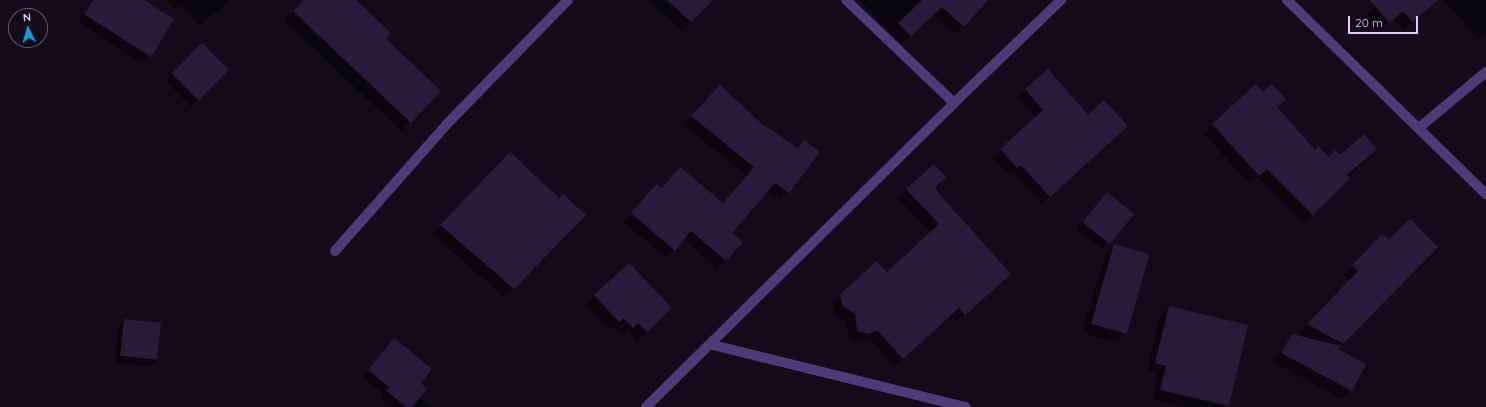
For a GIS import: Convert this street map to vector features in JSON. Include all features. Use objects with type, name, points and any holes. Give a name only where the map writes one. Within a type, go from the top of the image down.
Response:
[{"type":"street","points":[[335,251],[446,125],[568,0]]},
{"type":"street","points":[[846,0],[954,103]]},
{"type":"street","points":[[646,407],[713,344],[954,103],[1061,0]]},
{"type":"street","points":[[1287,0],[1420,127],[1486,194]]},
{"type":"street","points":[[1420,127],[1486,72]]},
{"type":"street","points":[[713,344],[965,407]]},
{"type":"building","points":[[93,0],[144,0],[174,19],[151,57],[84,14]]},
{"type":"building","points":[[304,0],[356,0],[391,33],[386,39],[441,91],[411,123],[293,11]]},
{"type":"building","points":[[667,0],[713,0],[691,22]]},
{"type":"building","points":[[922,0],[988,0],[964,27],[942,7],[911,36],[898,23]]},
{"type":"building","points":[[1370,0],[1438,0],[1413,22],[1403,11],[1389,23]]},
{"type":"building","points":[[202,43],[229,70],[198,100],[172,73]]},
{"type":"building","points":[[1048,69],[1088,115],[1104,100],[1128,126],[1050,197],[1021,165],[1017,168],[1000,149],[1043,110],[1025,89]]},
{"type":"building","points":[[1256,84],[1263,92],[1272,84],[1286,99],[1277,107],[1315,150],[1318,146],[1329,157],[1335,150],[1340,155],[1364,134],[1377,149],[1347,175],[1350,178],[1313,215],[1267,169],[1259,176],[1212,124]]},
{"type":"building","points":[[720,85],[762,124],[798,148],[804,140],[820,152],[789,193],[775,183],[732,233],[743,242],[726,261],[691,231],[675,251],[631,213],[656,184],[662,188],[680,167],[723,203],[754,167],[691,116]]},
{"type":"building","points":[[510,152],[559,198],[563,194],[586,215],[514,289],[440,225]]},
{"type":"building","points":[[934,164],[946,177],[935,187],[940,195],[1011,274],[965,315],[959,308],[903,359],[877,330],[868,334],[857,331],[855,314],[843,306],[840,295],[876,261],[887,272],[939,224],[906,189]]},
{"type":"building","points":[[1107,192],[1134,214],[1110,244],[1082,222]]},
{"type":"building","points":[[1410,219],[1438,247],[1343,344],[1307,324],[1358,271],[1352,265],[1382,234],[1389,240]]},
{"type":"building","points":[[1114,244],[1150,254],[1127,334],[1091,324]]},
{"type":"building","points":[[629,263],[672,308],[647,332],[638,323],[633,328],[623,318],[619,322],[594,295]]},
{"type":"building","points":[[1169,306],[1248,325],[1229,406],[1160,390],[1166,366],[1155,363]]},
{"type":"building","points":[[124,319],[161,323],[157,360],[120,356]]},
{"type":"building","points":[[1292,334],[1341,346],[1338,349],[1366,364],[1352,391],[1281,353]]},
{"type":"building","points":[[394,338],[432,369],[421,383],[427,389],[412,407],[406,407],[386,391],[389,387],[368,370]]}]
